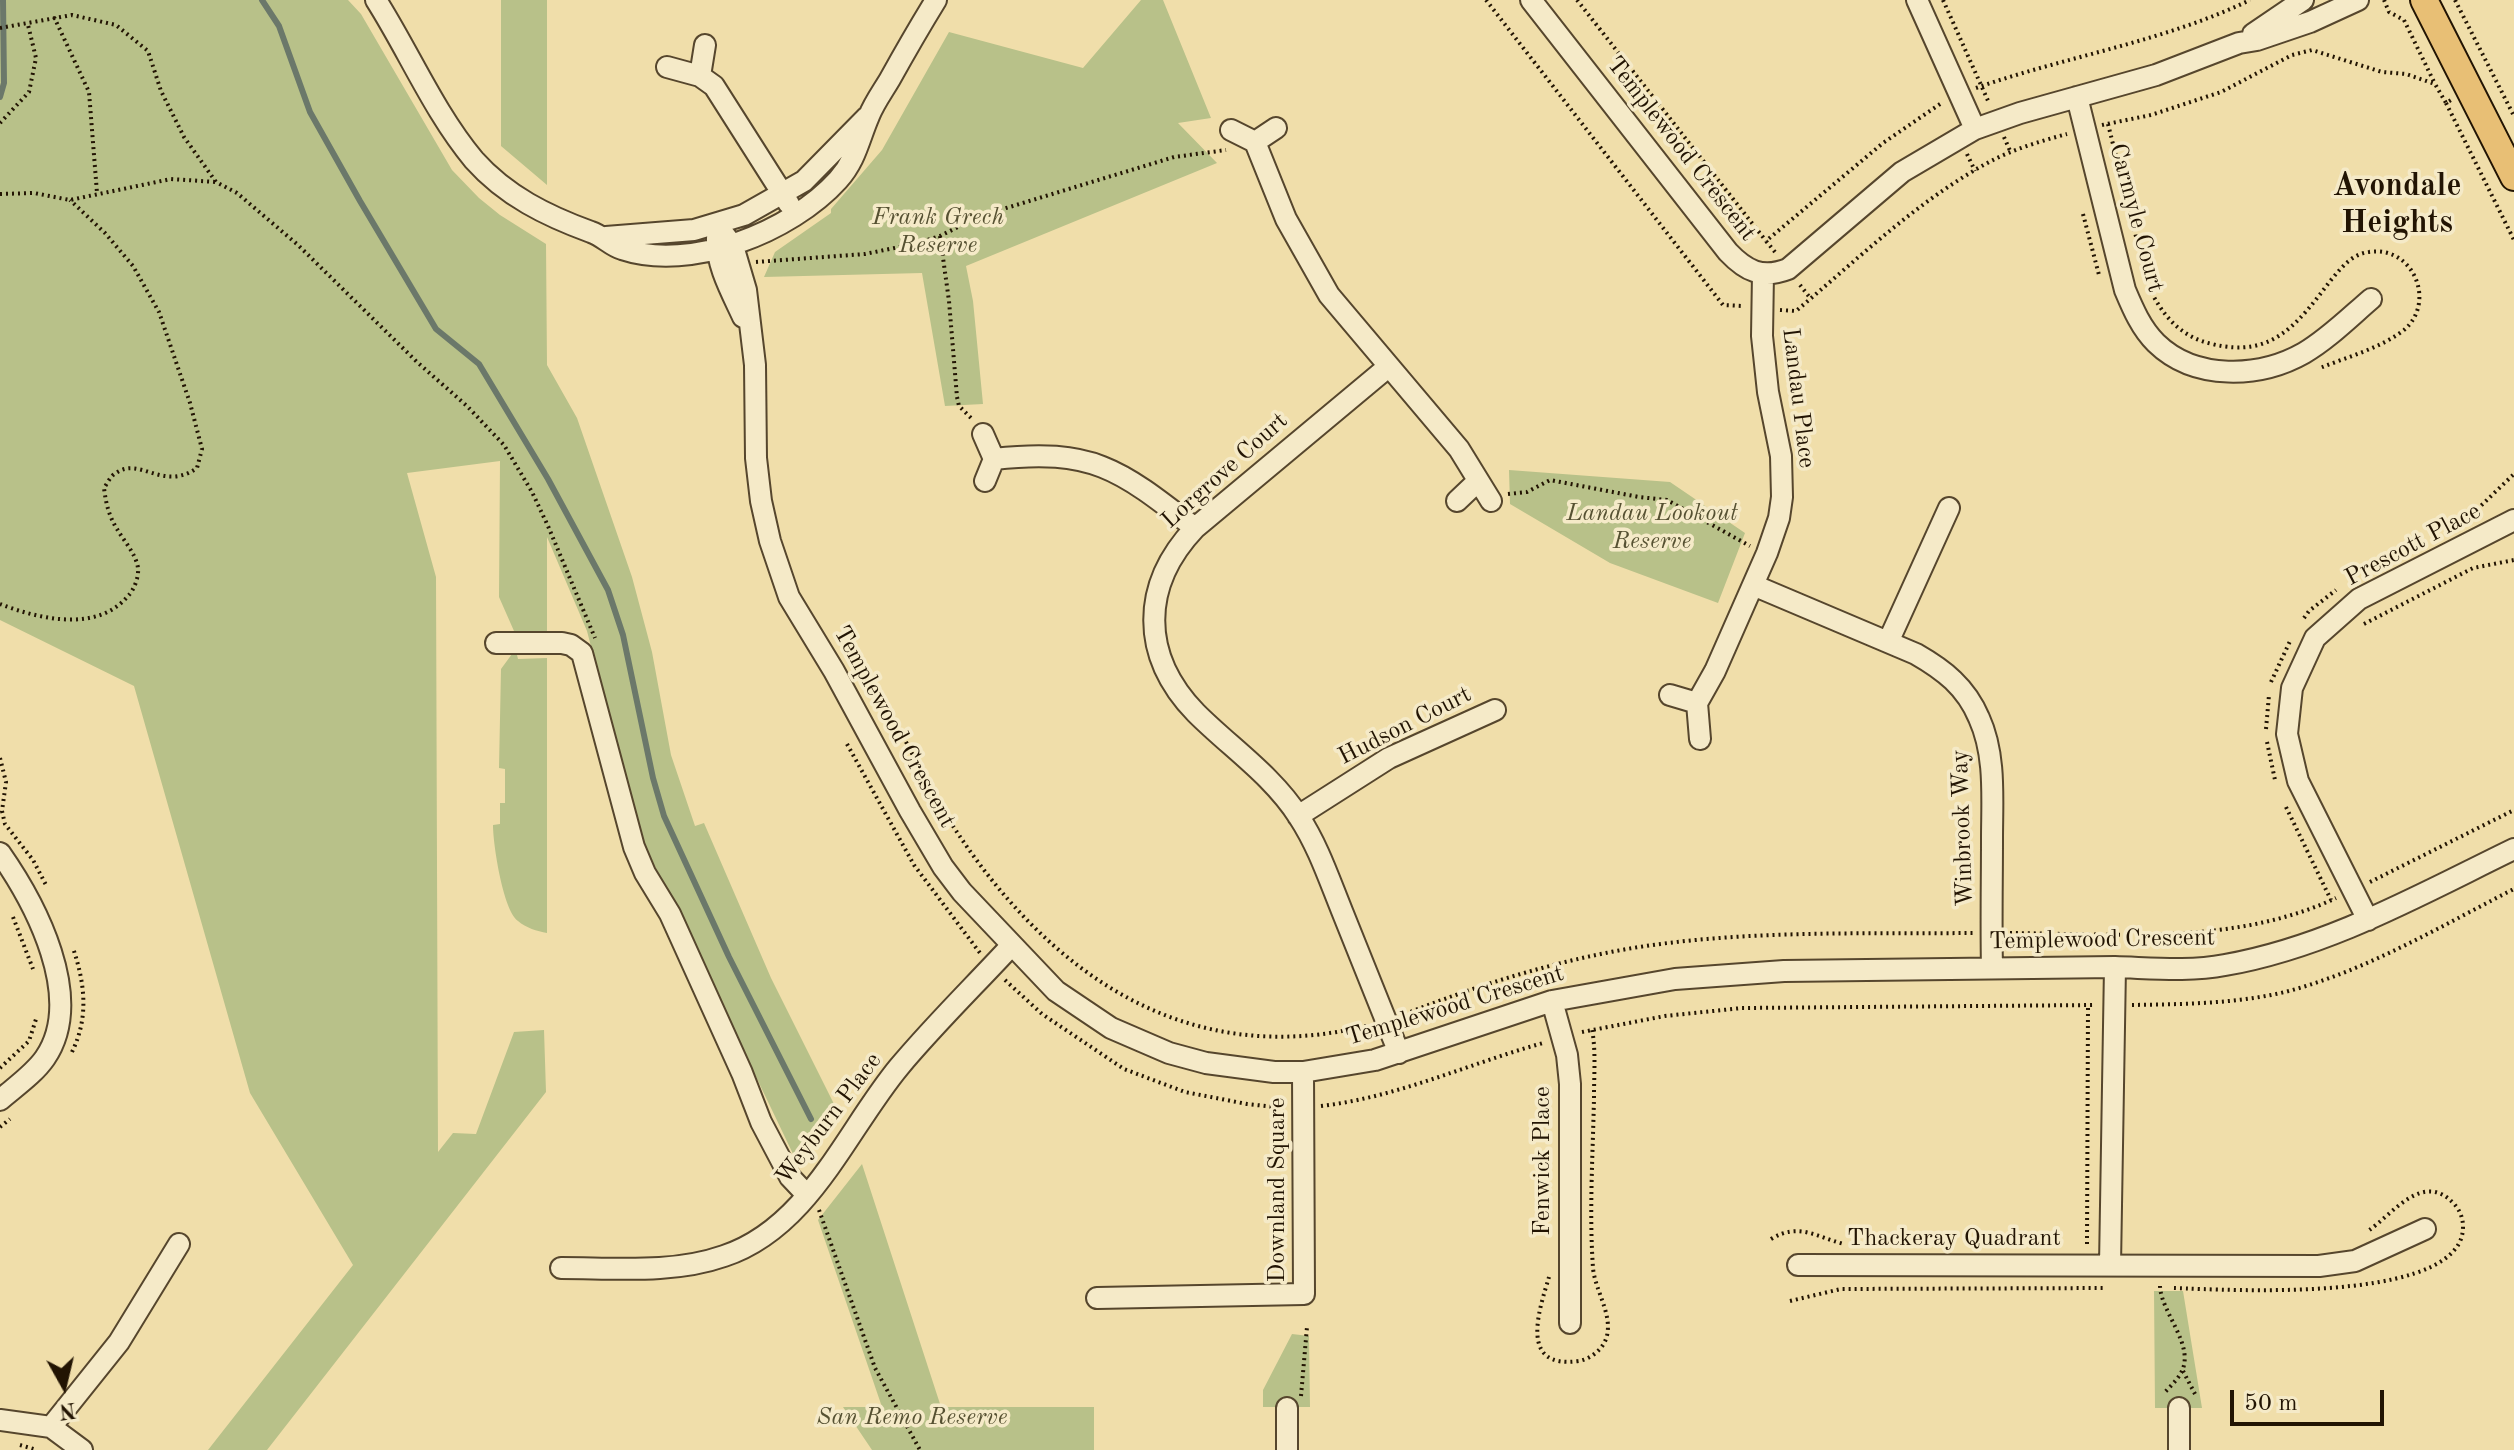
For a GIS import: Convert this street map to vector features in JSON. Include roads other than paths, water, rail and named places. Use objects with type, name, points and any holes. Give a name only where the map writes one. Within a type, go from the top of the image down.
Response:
[{"type":"main road","points":[[2424,0],[2514,177]]},
{"type":"street","points":[[376,0],[455,135],[493,179],[540,211],[606,237],[620,249],[665,255],[725,248],[761,234],[827,191],[858,151],[869,116],[936,0]]},
{"type":"street","name":"Templewood Crescent","points":[[1531,0],[1728,252],[1744,268],[1763,274],[1776,274],[1788,269],[1902,172],[1975,129],[2156,75],[2239,43],[2310,22],[2358,0]]},
{"type":"street","points":[[1917,0],[1975,129]]},
{"type":"street","name":"Templewood Crescent","points":[[2239,43],[2303,0]]},
{"type":"street","points":[[700,76],[705,45]]},
{"type":"street","points":[[667,67],[700,76],[714,86],[796,214]]},
{"type":"street","name":"Carmyle Court","points":[[2077,97],[2125,290],[2138,319],[2156,343],[2178,358],[2202,367],[2228,372],[2254,371],[2284,363],[2307,351],[2371,299]]},
{"type":"street","points":[[606,237],[676,232],[717,225],[744,215],[783,194],[814,172],[869,116]]},
{"type":"street","points":[[1255,142],[1276,128]]},
{"type":"street","points":[[1231,130],[1255,142],[1286,219],[1313,270],[1341,312],[1459,449],[1491,501]]},
{"type":"street","name":"Templewood Crescent","points":[[717,225],[746,290],[755,365],[758,481],[766,524],[783,582],[943,867],[983,917],[1056,991],[1111,1028],[1154,1047],[1206,1063],[1274,1072],[1303,1072],[1351,1065],[1399,1053],[1552,1001],[1715,974],[2222,966],[2277,954],[2368,920],[2514,849]]},
{"type":"street","name":"Landau Place","points":[[1697,703],[1715,671],[1767,553],[1779,518],[1783,478],[1764,363],[1763,274]]},
{"type":"street","name":"Lorgrove Court","points":[[1388,367],[1195,528],[1170,557],[1159,584],[1154,616],[1160,650],[1174,683],[1194,711],[1257,767],[1298,816],[1320,858],[1399,1053]]},
{"type":"street","points":[[983,434],[994,459],[985,481]]},
{"type":"street","points":[[994,459],[1042,455],[1091,462],[1137,483],[1195,528]]},
{"type":"street","points":[[1457,501],[1477,482]]},
{"type":"street","points":[[1889,640],[1949,508]]},
{"type":"street","name":"Prescott Place","points":[[2368,920],[2298,781],[2287,734],[2292,688],[2315,638],[2359,599],[2514,520]]},
{"type":"street","name":"Winbrook Way","points":[[1753,585],[1889,640],[1940,668],[1956,682],[1979,717],[1991,763],[1992,968]]},
{"type":"street","points":[[496,643],[562,643],[582,653],[625,819],[639,860],[670,914],[782,1164],[807,1195]]},
{"type":"street","points":[[1670,695],[1697,703],[1700,739]]},
{"type":"street","name":"Hudson Court","points":[[1298,816],[1389,758],[1495,710]]},
{"type":"street","points":[[0,853],[24,887],[49,948],[61,992],[58,1026],[46,1057],[0,1100]]},
{"type":"street","name":"Weyburn Place","points":[[561,1268],[670,1267],[725,1256],[769,1232],[807,1195],[899,1067],[1011,946]]},
{"type":"street","points":[[2110,1265],[2115,967]]},
{"type":"street","name":"Fenwick Place","points":[[1552,1001],[1567,1055],[1570,1084],[1570,1323]]},
{"type":"street","name":"Downland Square","points":[[1097,1298],[1304,1294],[1303,1072]]},
{"type":"street","name":"Thackeray Quadrant","points":[[1798,1265],[2110,1265],[2160,1277],[2355,1261],[2425,1229]]},
{"type":"street","points":[[51,1427],[119,1342],[179,1244]]},
{"type":"street","points":[[2171,1401],[2179,1450]]},
{"type":"street","points":[[1287,1450],[1293,1408]]},
{"type":"street","points":[[0,1420],[51,1427],[82,1450]]},
{"type":"waterway","points":[[0,97],[4,83],[3,0]]},
{"type":"waterway","points":[[262,0],[279,26],[310,112],[360,201],[436,329],[479,364],[548,479],[608,590],[623,635],[664,816],[729,957],[811,1119]]},
{"type":"district","name":"Avondale Heights","points":[[2397,206]]},
{"type":"park label","name":"Frank Grech Reserve","points":[[938,232]]},
{"type":"park label","name":"Landau Lookout Reserve","points":[[1652,528]]},
{"type":"park label","name":"San Remo Reserve","points":[[912,1418]]}]
